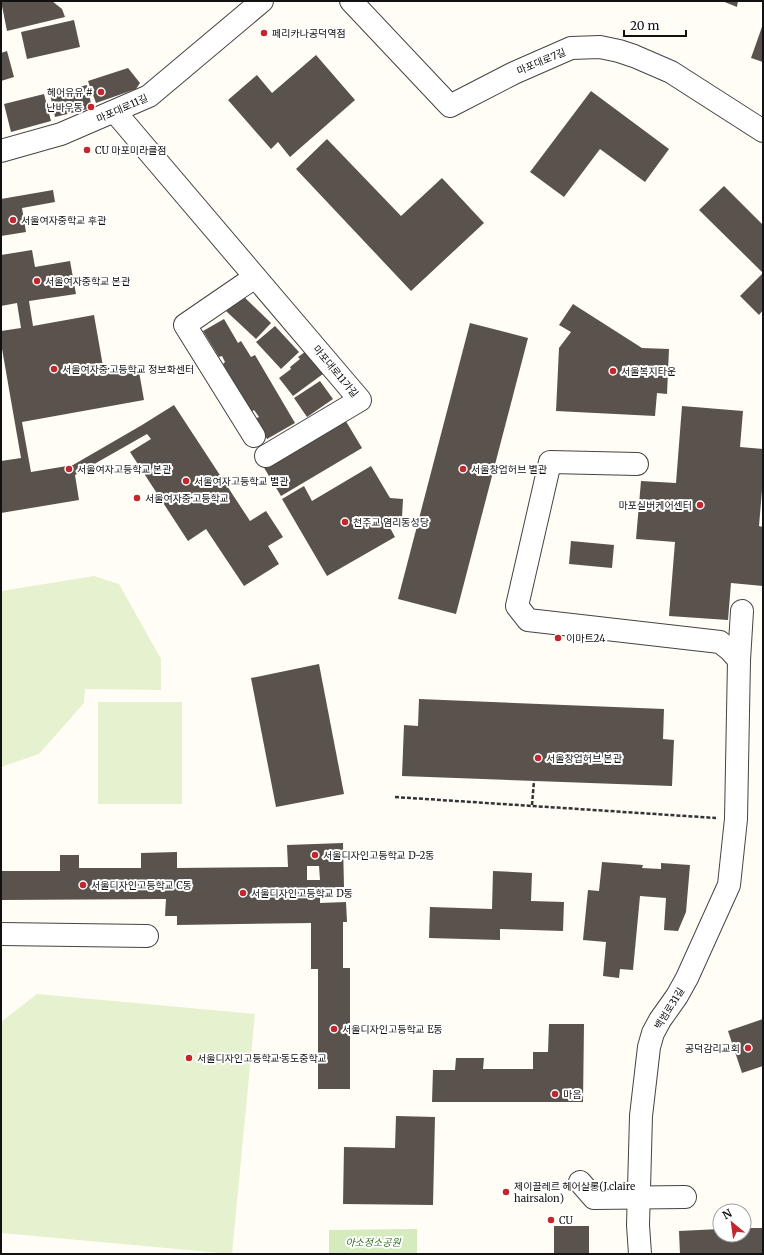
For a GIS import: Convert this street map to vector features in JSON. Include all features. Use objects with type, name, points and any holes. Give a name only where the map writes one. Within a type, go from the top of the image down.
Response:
[{"type":"street","name":"마포대로11길","points":[[1,151],[61,134],[150,96],[262,1]]},
{"type":"street","name":"마포대로7길","points":[[351,1],[450,106],[514,73],[572,48],[600,47],[627,53],[671,72],[763,131]]},
{"type":"street","name":"마포대로11가길","points":[[115,112],[360,400],[266,456]]},
{"type":"street","points":[[254,436],[185,325],[255,277]]},
{"type":"street","points":[[637,464],[550,462],[517,606],[528,620],[720,642],[739,660]]},
{"type":"street","name":"백범로31길","points":[[640,1254],[639,1197],[641,1116],[648,1046],[660,1020],[677,996],[687,978],[729,885],[736,819],[739,660],[742,611]]},
{"type":"street","points":[[1,934],[147,936]]},
{"type":"street","points":[[580,1182],[594,1198],[685,1197]]},
{"type":"path","points":[[532,805],[534,781]]},
{"type":"path","points":[[395,797],[736,819]]},
{"type":"green space","points":[[94,576],[119,584],[161,659],[161,690],[85,689],[84,703],[39,754],[1,767],[1,591]]},
{"type":"green space","points":[[98,702],[182,702],[182,804],[98,804]]},
{"type":"green space","points":[[37,994],[255,1014],[232,1254],[1,1233],[1,1022]]},
{"type":"green space","name":"아소정소공원","points":[[417,1229],[417,1254],[329,1254],[329,1230]]},
{"type":"building","points":[[1,1],[52,1],[62,9],[65,17],[7,31]]},
{"type":"building","points":[[722,1],[738,1],[737,7]]},
{"type":"building","points":[[74,20],[80,47],[27,59],[21,32]]},
{"type":"building","points":[[763,24],[763,62],[751,58]]},
{"type":"building","points":[[7,51],[14,77],[1,81],[1,53]]},
{"type":"building","points":[[316,55],[355,100],[290,157],[278,142],[271,149],[228,100],[257,75],[272,93]]},
{"type":"building","points":[[128,68],[140,83],[136,89],[96,103],[88,81]]},
{"type":"building","points":[[87,85],[92,108],[55,117],[50,94]]},
{"type":"building","points":[[591,91],[669,149],[645,182],[600,149],[564,197],[530,172]]},
{"type":"building","points":[[44,94],[51,121],[11,132],[4,104]]},
{"type":"building","points":[[327,139],[401,216],[442,178],[484,223],[411,291],[296,169]]},
{"type":"building","points":[[724,186],[763,225],[763,273],[699,210]]},
{"type":"building","name":"서울여자중학교 후관","points":[[53,190],[55,202],[22,208],[26,232],[1,236],[1,199]]},
{"type":"building","points":[[32,250],[35,267],[70,261],[76,294],[29,301],[33,326],[94,315],[104,372],[138,366],[144,400],[22,422],[31,472],[73,465],[174,405],[250,521],[266,511],[283,537],[268,546],[279,564],[244,586],[206,529],[188,541],[130,452],[151,439],[147,434],[75,475],[79,500],[1,513],[1,461],[21,458],[1,343],[1,331],[21,328],[17,303],[1,306],[1,255]]},
{"type":"building","points":[[763,273],[763,310],[759,315],[740,296]]},
{"type":"building","points":[[242,295],[271,323],[256,339],[226,311]]},
{"type":"building","name":"서울복지타운","points":[[573,304],[642,348],[669,349],[667,394],[657,393],[655,416],[556,411],[559,348],[571,332],[559,325]]},
{"type":"building","points":[[224,319],[238,343],[241,341],[251,357],[255,355],[295,423],[267,439],[255,419],[259,417],[254,410],[251,412],[223,364],[225,362],[222,356],[219,357],[203,331]]},
{"type":"building","name":"서울창업허브 별관","points":[[470,323],[528,338],[456,614],[398,599]]},
{"type":"building","points":[[275,326],[299,352],[281,369],[256,342]]},
{"type":"building","points":[[309,349],[327,371],[293,396],[279,378],[291,369],[290,367],[300,359],[298,357]]},
{"type":"building","points":[[320,381],[333,399],[307,417],[294,398]]},
{"type":"building","name":"마포실버케어센터","points":[[682,406],[743,411],[740,447],[763,449],[763,478],[759,526],[763,527],[763,586],[731,583],[728,620],[669,616],[675,542],[636,539],[641,481],[676,483]]},
{"type":"building","points":[[344,418],[362,448],[281,496],[263,466]]},
{"type":"building","name":"천주교 염리동성당","points":[[371,466],[390,498],[403,499],[402,518],[389,526],[395,537],[327,576],[282,499],[304,486],[312,501]]},
{"type":"building","points":[[571,541],[614,545],[612,568],[569,564]]},
{"type":"building","points":[[319,664],[344,794],[276,807],[251,678]]},
{"type":"building","name":"서울창업허브 본관","points":[[419,699],[664,709],[663,739],[674,740],[672,786],[402,776],[404,725],[418,726]]},
{"type":"building","points":[[343,843],[344,887],[320,888],[320,903],[346,902],[347,922],[343,922],[343,968],[350,968],[350,1089],[318,1089],[318,969],[311,969],[311,923],[177,925],[177,916],[165,916],[166,899],[1,900],[1,871],[60,871],[60,855],[79,855],[79,868],[141,868],[141,853],[177,852],[177,868],[288,867],[287,845]],"holes":[[[307,866],[319,866],[320,880],[307,880]]]},
{"type":"building","points":[[602,862],[643,865],[642,868],[661,869],[661,863],[690,865],[686,912],[678,931],[664,930],[666,898],[640,896],[633,970],[620,969],[619,978],[603,976],[606,942],[583,940],[588,890],[599,891]]},
{"type":"building","points":[[493,871],[532,873],[531,901],[564,902],[563,931],[500,929],[500,940],[429,938],[430,907],[492,909]]},
{"type":"building","name":"공덕감리교회","points":[[763,1019],[763,1066],[742,1073],[728,1031]]},
{"type":"building","points":[[549,1024],[584,1024],[583,1102],[432,1102],[433,1070],[455,1070],[456,1058],[484,1058],[483,1069],[533,1069],[533,1052],[548,1052]]},
{"type":"building","points":[[396,1116],[435,1117],[433,1205],[343,1204],[344,1147],[395,1148]]},
{"type":"building","points":[[554,1226],[589,1226],[589,1254],[554,1254]]},
{"type":"building","points":[[752,1228],[763,1228],[763,1254],[680,1254],[679,1231],[712,1229],[712,1243],[752,1243]]},
{"type":"place","name":"페리카나공덕역점","points":[[264,33]]},
{"type":"place","name":"헤어유유 #","points":[[101,92]]},
{"type":"place","name":"난바우동","points":[[91,107]]},
{"type":"place","name":"CU 마포미라클점","points":[[87,150]]},
{"type":"place","name":"서울여자중학교 후관","points":[[13,220]]},
{"type":"place","name":"서울여자중학교 본관","points":[[37,281]]},
{"type":"place","name":"서울여자중·고등학교 정보화센터","points":[[54,369]]},
{"type":"place","name":"서울복지타운","points":[[613,371]]},
{"type":"place","name":"서울여자고등학교 본관","points":[[69,469]]},
{"type":"place","name":"서울창업허브 별관","points":[[463,469]]},
{"type":"place","name":"서울여자고등학교 별관","points":[[186,481]]},
{"type":"place","name":"서울여자중·고등학교","points":[[137,498]]},
{"type":"place","name":"마포실버케어센터","points":[[700,505]]},
{"type":"place","name":"천주교 염리동성당","points":[[345,522]]},
{"type":"place","name":"이마트24","points":[[558,638]]},
{"type":"place","name":"서울창업허브 본관","points":[[538,758]]},
{"type":"place","name":"서울디자인고등학교 D-2동","points":[[315,855]]},
{"type":"place","name":"서울디자인고등학교 C동","points":[[83,885]]},
{"type":"place","name":"서울디자인고등학교 D동","points":[[243,893]]},
{"type":"place","name":"서울디자인고등학교 E동","points":[[334,1029]]},
{"type":"place","name":"공덕감리교회","points":[[748,1048]]},
{"type":"place","name":"서울디자인고등학교·동도중학교","points":[[189,1058]]},
{"type":"place","name":"마음","points":[[555,1094]]},
{"type":"place","name":"제이끌레르 헤어살롱(J.claire hairsalon)","points":[[506,1192]]},
{"type":"place","name":"CU","points":[[551,1220]]}]
